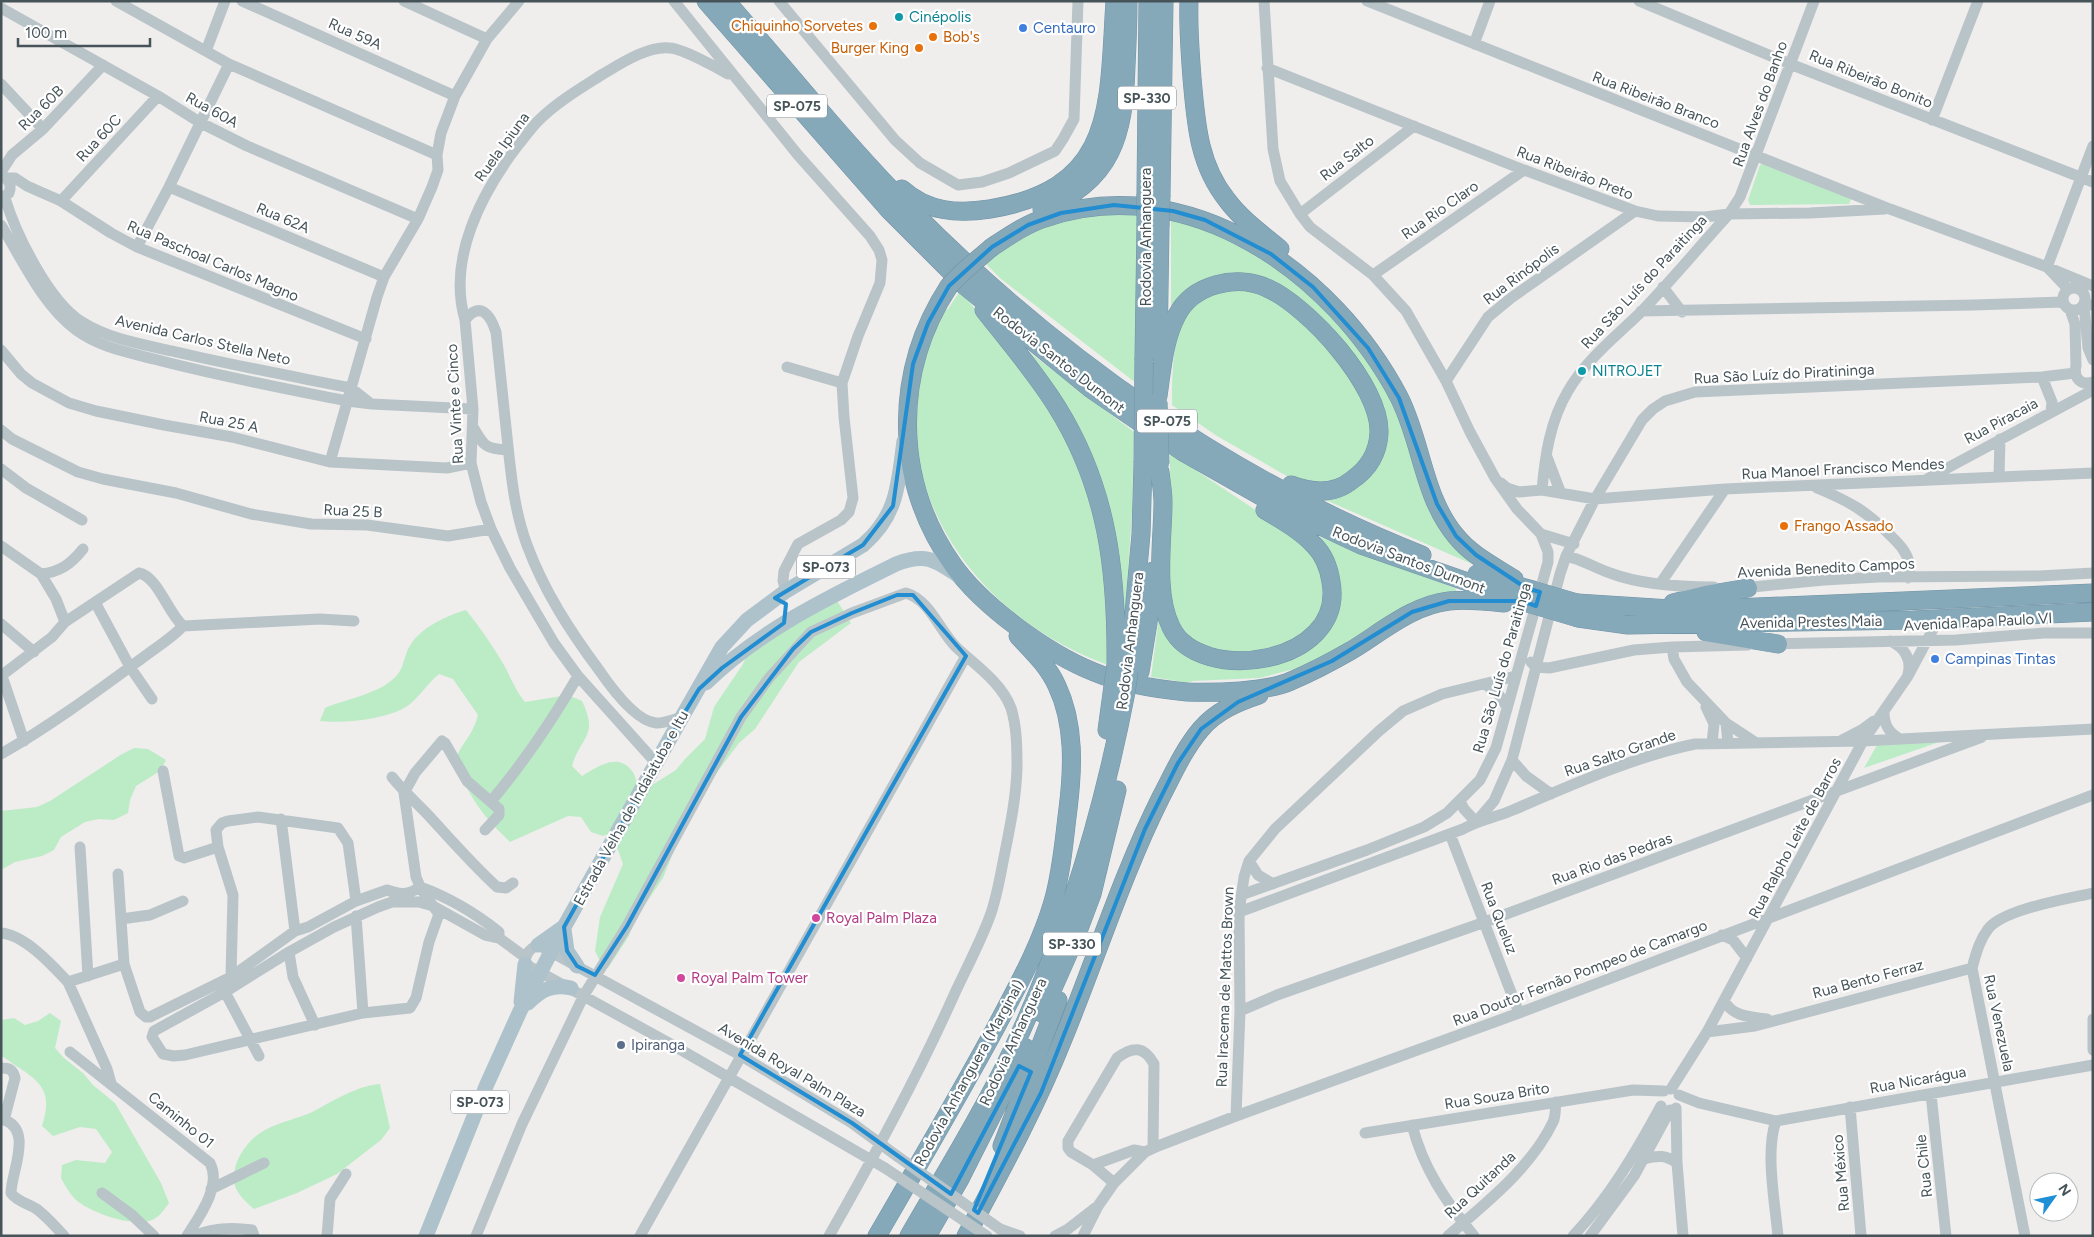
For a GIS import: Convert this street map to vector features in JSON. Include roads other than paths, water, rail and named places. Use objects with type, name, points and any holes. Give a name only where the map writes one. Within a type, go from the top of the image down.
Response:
[{"type":"highway","name":"Rodovia Santos Dumont","points":[[706,1],[888,210],[957,286],[1091,389],[1183,452],[1282,508],[1361,545],[1529,596]]},
{"type":"highway","name":"Rodovia Santos Dumont","points":[[726,1],[858,155],[958,256],[1030,321],[1103,378],[1206,445],[1279,488],[1401,546],[1488,578],[1529,596]]},
{"type":"highway","points":[[732,1],[769,50]]},
{"type":"highway","points":[[858,155],[919,202],[947,211],[962,212],[997,208],[1029,199],[1060,184],[1076,171],[1089,155],[1101,128],[1107,98],[1115,1]]},
{"type":"highway","points":[[988,246],[1003,229],[1059,203],[1071,195],[1102,167],[1110,154],[1123,115],[1126,82],[1128,1]]},
{"type":"highway","name":"Rodovia Anhanguera","points":[[927,1236],[960,1179],[1015,1074],[1077,934],[1092,894],[1108,831],[1128,669],[1141,534],[1154,466],[1158,399],[1148,1]]},
{"type":"highway","name":"Rodovia Anhanguera","points":[[1153,195],[1163,62],[1164,1]]},
{"type":"highway","points":[[1163,62],[1169,1]]},
{"type":"highway","points":[[1189,1],[1188,26],[1196,126],[1200,148],[1212,178],[1227,201],[1240,215],[1303,267],[1327,289],[1358,323],[1381,355],[1399,398],[1436,504],[1449,526],[1456,536],[1476,555],[1529,596]]},
{"type":"highway","points":[[1290,682],[1239,690],[1190,692],[1152,687],[1111,678],[1092,671],[1020,629],[989,604],[963,579],[946,555],[922,507],[909,453],[910,382],[913,364],[928,323],[939,302],[957,286],[969,258],[1028,225],[1044,218],[1079,209],[1097,207],[1133,206],[1173,212],[1205,220],[1271,254],[1313,287],[1344,318],[1368,348],[1399,398]]},
{"type":"highway","name":"Rodovia Anhanguera","points":[[1153,226],[1144,358],[1154,466]]},
{"type":"highway","points":[[1158,399],[1164,354],[1178,313],[1189,300],[1203,290],[1237,281],[1267,288],[1284,297],[1303,312],[1335,344],[1369,396],[1377,416],[1379,432],[1377,448],[1370,463],[1360,475],[1347,484],[1332,490],[1316,492],[1284,482],[1206,445]]},
{"type":"highway","points":[[957,286],[1026,363],[1057,408],[1078,448],[1093,484],[1107,530],[1117,611],[1128,669],[1125,690]]},
{"type":"highway","points":[[1154,466],[1163,500],[1163,599],[1171,627],[1182,642],[1206,657],[1224,660],[1248,660],[1297,649],[1314,637],[1325,622],[1332,599],[1330,573],[1323,555],[1304,536],[1227,488],[1183,452]]},
{"type":"highway","points":[[1626,606],[1675,602],[1706,594],[1748,588]]},
{"type":"highway","name":"Avenida Prestes Maia","points":[[1578,610],[1626,606],[1686,610],[2093,593]]},
{"type":"highway","points":[[964,1236],[1016,1145],[1064,1039],[1145,829],[1178,763],[1201,728],[1211,719],[1238,702],[1290,682],[1352,650],[1412,612],[1449,601],[1483,600],[1509,604],[1529,596]]},
{"type":"highway","name":"Avenida Prestes Maia","points":[[1529,596],[1628,625],[1939,618],[2093,612]]},
{"type":"highway","name":"Rodovia Anhanguera (Marginal)","points":[[877,1236],[978,1060],[1032,958],[1043,931],[1059,879],[1070,788],[1072,754],[1068,721],[1058,687],[1042,660],[989,604]]},
{"type":"highway","points":[[1628,625],[1685,629],[1778,644]]},
{"type":"highway","name":"Rodovia Anhanguera","points":[[909,1236],[991,1094],[1030,1012],[1095,830],[1114,756],[1125,690]]},
{"type":"highway","points":[[964,1236],[1011,1126],[1064,982],[1077,934]]},
{"type":"main road","name":"Estrada Velha de Indaiatuba e Itu","points":[[564,927],[722,647],[747,620],[781,595],[863,545],[874,535],[887,517],[893,506],[908,420]]},
{"type":"main road","name":"Estrada Velha de Indaiatuba e Itu","points":[[699,689],[764,635],[860,582],[912,558],[930,559],[963,579]]},
{"type":"main road","points":[[781,595],[787,612],[784,623]]},
{"type":"main road","points":[[538,945],[564,927],[567,951],[577,966]]},
{"type":"main road","name":"SP-073","points":[[426,1236],[487,1084],[520,1011],[564,927]]},
{"type":"main road","points":[[520,1011],[525,960]]},
{"type":"main road","points":[[520,1011],[547,988],[559,986],[577,992]]},
{"type":"street","points":[[116,1],[229,64],[437,155]]},
{"type":"street","points":[[206,51],[225,1]]},
{"type":"street","name":"Rua 59A","points":[[242,1],[455,96]]},
{"type":"street","points":[[404,1],[487,39]]},
{"type":"street","points":[[330,462],[384,277],[418,219],[430,194],[438,170],[437,155],[441,133],[455,96],[487,39],[519,1]]},
{"type":"street","points":[[674,1],[798,155],[864,229],[879,250],[882,260],[880,283],[858,336],[842,383],[853,498],[849,512],[841,520],[798,544],[784,571],[781,595]]},
{"type":"street","points":[[779,1],[896,140],[920,163],[958,184],[982,182],[1009,173],[1055,151],[1064,139],[1074,119],[1078,1]]},
{"type":"street","points":[[1264,1],[1267,68],[1275,157],[1280,181],[1310,227],[1373,275],[1406,311],[1446,381],[1470,432],[1495,478],[1522,516],[1541,534],[1574,544]]},
{"type":"street","name":"Rua Ribeirão Branco","points":[[1367,1],[1890,209],[2093,286]]},
{"type":"street","points":[[1474,44],[1490,1]]},
{"type":"street","name":"Rua Alves do Banho","points":[[1729,214],[1740,197],[1757,155],[1814,1]]},
{"type":"street","points":[[1932,120],[1978,1]]},
{"type":"street","name":"Rua Ribeirão Bonito","points":[[1645,2],[1790,64],[2093,182]]},
{"type":"street","name":"Rua 60A","points":[[1,8],[158,96],[201,123],[247,146],[418,219]]},
{"type":"street","name":"Ruela Ipiuna","points":[[465,320],[461,306],[463,255],[472,224],[489,187],[538,121],[568,97],[628,60],[669,48],[712,64],[736,79]]},
{"type":"street","points":[[137,246],[170,187],[229,64]]},
{"type":"street","name":"Rua 60B","points":[[3,175],[12,156],[43,129],[103,65]]},
{"type":"street","name":"Rua Ribeirão Preto","points":[[1267,68],[1524,170],[1634,211],[1658,216],[1705,217],[1729,214],[1810,213],[1890,209]]},
{"type":"street","points":[[1,84],[43,129]]},
{"type":"street","name":"Rua 60C","points":[[62,201],[158,96]]},
{"type":"street","name":"Rua Salto","points":[[1300,214],[1414,126]]},
{"type":"street","points":[[2047,267],[2093,146]]},
{"type":"street","name":"Rua Rio Claro","points":[[1373,275],[1524,170]]},
{"type":"street","name":"Rua Paschoal Carlos Magno","points":[[3,175],[15,178],[27,186],[62,201],[137,246],[366,339]]},
{"type":"street","name":"Avenida Carlos Stella Neto","points":[[3,175],[10,186],[5,197],[14,226],[47,284],[64,306],[86,325],[120,339],[204,359],[351,388],[372,404]]},
{"type":"street","points":[[5,197],[27,186]]},
{"type":"street","name":"Rua 62A","points":[[170,187],[384,277]]},
{"type":"street","name":"Rua Rinópolis","points":[[1446,381],[1488,317],[1511,298],[1634,211]]},
{"type":"street","name":"Rua São Luís do Paraitinga","points":[[1538,490],[1558,410],[1568,391],[1590,361],[1641,311],[1729,214]]},
{"type":"street","points":[[1,225],[42,294],[76,330],[98,344],[202,372],[347,401],[473,409]]},
{"type":"street","name":"Rua Ribeirão Branco","points":[[2047,267],[2068,289]]},
{"type":"street","points":[[1663,286],[1682,312]]},
{"type":"street","points":[[2093,360],[2088,348],[2088,305],[2082,291],[2075,288],[2068,289],[2064,295],[2075,324],[2076,369],[2082,382],[2093,382]]},
{"type":"street","points":[[1641,311],[1682,312],[1974,306],[2067,306],[2078,310],[2088,305]]},
{"type":"street","points":[[465,320],[471,312],[478,310],[492,318],[510,476],[517,511],[527,545],[551,598],[563,619],[604,677],[634,712],[645,720],[657,724],[682,717]]},
{"type":"street","name":"Rua Vinte e Cinco","points":[[465,320],[473,409],[472,463],[481,502],[491,529],[527,598],[578,676],[657,764]]},
{"type":"street","name":"Rua 25 A","points":[[1,350],[21,374],[43,390],[69,403],[164,425],[232,437],[330,462],[448,468],[472,463]]},
{"type":"street","name":"Rua São Luíz do Piratininga","points":[[1476,822],[1494,801],[1512,760],[1566,556],[1574,544],[1595,499],[1642,420],[1653,409],[1676,396],[1695,392],[2042,377],[2076,369],[2082,360],[2093,360]]},
{"type":"street","points":[[787,367],[842,383]]},
{"type":"street","points":[[2042,377],[2052,402],[2051,411]]},
{"type":"street","name":"Rua Piracaia","points":[[1924,480],[2093,390]]},
{"type":"street","points":[[473,427],[483,444],[488,448],[508,450]]},
{"type":"street","name":"Rua 25 B","points":[[1,430],[12,439],[78,472],[103,479],[176,493],[251,514],[311,524],[367,526],[441,536],[459,535],[491,529]]},
{"type":"street","points":[[1999,476],[2000,439]]},
{"type":"street","points":[[1546,453],[1560,492]]},
{"type":"street","points":[[1,469],[26,488],[82,520]]},
{"type":"street","name":"Rua Manoel Francisco Mendes","points":[[1595,499],[1725,489],[2093,473]]},
{"type":"street","points":[[1495,478],[1507,488],[1519,492],[1538,490],[1560,492],[1595,499]]},
{"type":"street","points":[[1813,486],[1842,498],[1873,518],[1900,545],[1907,556],[1910,564],[1908,578]]},
{"type":"street","points":[[1660,584],[1725,489]]},
{"type":"street","points":[[1522,516],[1524,500],[1538,490]]},
{"type":"street","points":[[1581,496],[1589,512]]},
{"type":"street","name":"Rua São Luís do Paraitinga","points":[[1241,896],[1367,850],[1424,826],[1447,813],[1480,780],[1496,748],[1548,562],[1548,552],[1541,534]]},
{"type":"street","points":[[1,546],[42,574],[56,599],[65,622]]},
{"type":"street","points":[[42,574],[53,573],[67,566],[83,549]]},
{"type":"street","points":[[1548,562],[1566,556]]},
{"type":"street","name":"Avenida Benedito Campos","points":[[1566,556],[1611,574],[1660,584],[1687,587],[1748,588],[1824,580],[2093,573]]},
{"type":"street","points":[[24,741],[2,676],[52,637],[65,622],[139,573],[146,574],[151,580],[174,616],[183,626]]},
{"type":"street","points":[[476,1236],[577,992],[595,975],[627,926],[742,717],[769,678],[810,632],[897,595],[906,593],[913,595],[923,603],[952,642],[994,682],[1011,708],[1017,753],[1017,790],[1012,827],[998,893],[990,917],[946,1014],[882,1143],[829,1236]]},
{"type":"street","points":[[95,602],[130,667],[152,699]]},
{"type":"street","name":"Rua Ralpho Leite de Barros","points":[[1648,1142],[1670,1110],[1671,1099],[1681,1074],[1707,1032],[1864,741],[1908,676],[1939,618]]},
{"type":"street","points":[[1,754],[24,741],[121,675],[176,634],[183,626],[320,620],[354,621]]},
{"type":"street","points":[[1,624],[34,652]]},
{"type":"street","name":"Avenida Papa Paulo VI","points":[[1536,667],[1548,668],[1612,653],[1672,646],[1928,639],[1956,640],[2044,633],[2093,633]]},
{"type":"street","points":[[1886,640],[1902,647],[1907,656],[1908,676]]},
{"type":"street","points":[[1672,646],[1674,659],[1679,670],[1702,699],[1726,723],[1756,742]]},
{"type":"street","points":[[1524,650],[1529,661],[1536,667]]},
{"type":"street","points":[[640,1236],[966,656]]},
{"type":"street","points":[[492,800],[511,777],[554,715],[578,676]]},
{"type":"street","name":"Rua Iracema de Mattos Brown","points":[[1236,1116],[1240,1011],[1239,912],[1249,861],[1274,830],[1379,731],[1403,711],[1442,694],[1516,676]]},
{"type":"street","points":[[1485,684],[1499,695],[1507,707]]},
{"type":"street","points":[[1702,699],[1714,724],[1712,743]]},
{"type":"street","points":[[1884,712],[1886,725],[1894,736],[1900,739]]},
{"type":"street","points":[[1838,741],[1863,730],[1884,712]]},
{"type":"street","points":[[1726,723],[1728,743]]},
{"type":"street","name":"Rua Salto Grande","points":[[1239,912],[1450,834],[1476,822],[1489,820],[1551,794],[1672,749],[1695,744],[1864,741],[2093,729]]},
{"type":"street","name":"Rua Rio das Pedras","points":[[1240,1011],[1277,995],[1485,922],[1993,733]]},
{"type":"street","points":[[485,830],[498,815],[499,809],[492,800],[467,781],[446,743],[442,741],[415,773],[404,793],[416,877],[420,887],[433,906],[439,914],[416,998],[410,1008],[363,1013],[174,1056],[163,1054],[159,1049],[152,1037],[156,1030],[225,992],[289,952],[356,916],[392,902],[419,902],[433,906],[485,935],[496,939],[499,938],[541,972],[873,1159],[987,1236]]},
{"type":"street","points":[[1512,760],[1534,782],[1551,794]]},
{"type":"street","points":[[163,771],[179,856],[184,858],[218,846]]},
{"type":"street","points":[[392,777],[404,793],[428,815],[471,863],[497,887],[506,888],[513,883]]},
{"type":"street","name":"Rua Doutor Fernão Pompeo de Camargo","points":[[1083,1236],[1098,1206],[1114,1183],[1149,1150],[1236,1116],[1519,1014],[1768,917],[2093,795]]},
{"type":"street","points":[[1460,801],[1464,809],[1476,822]]},
{"type":"street","points":[[231,977],[232,895],[218,846],[216,830],[222,824],[258,817],[338,828],[348,843],[356,902]]},
{"type":"street","points":[[281,819],[295,931]]},
{"type":"street","name":"Rua Queluz","points":[[1450,834],[1519,1014]]},
{"type":"street","points":[[80,847],[88,976]]},
{"type":"street","points":[[1249,861],[1258,875],[1273,884]]},
{"type":"street","points":[[118,874],[124,964],[140,1012],[146,1018],[231,977],[295,931],[308,927],[382,891],[387,890],[399,894],[409,894],[420,887]]},
{"type":"street","points":[[420,887],[438,893],[462,907],[499,932],[499,938]]},
{"type":"street","name":"Rua Venezuela","points":[[2025,1236],[1996,1081],[1972,968],[1981,940],[1989,928],[1999,920],[2015,913],[2093,893]]},
{"type":"street","points":[[121,919],[150,915],[183,901]]},
{"type":"street","points":[[356,916],[363,1013]]},
{"type":"street","points":[[1,933],[9,933],[20,938],[54,967],[68,982],[107,1069],[111,1083]]},
{"type":"street","points":[[1722,935],[1733,940],[1746,958]]},
{"type":"street","points":[[525,960],[529,950],[538,945]]},
{"type":"street","name":"Avenida Royal Palm Plaza","points":[[538,945],[740,1056],[882,1143],[897,1156],[1000,1229],[1020,1236]]},
{"type":"street","points":[[289,952],[293,977],[315,1025]]},
{"type":"street","points":[[68,982],[124,964]]},
{"type":"street","name":"Rua Bento Ferraz","points":[[1707,1032],[1742,1028],[1972,968]]},
{"type":"street","points":[[225,992],[259,1056]]},
{"type":"street","name":"Rua Bento Ferraz","points":[[1724,1000],[1727,1006],[1736,1013],[1772,1020]]},
{"type":"street","points":[[150,1017],[156,1030]]},
{"type":"street","points":[[2093,1019],[2093,1050]]},
{"type":"street","points":[[1093,1165],[1134,1150],[1149,1150],[1154,1064],[1148,1054],[1141,1050],[1132,1050],[1117,1058],[1068,1141],[1068,1148],[1071,1152],[1093,1165],[1114,1183]]},
{"type":"street","name":"Caminho 01","points":[[70,1052],[210,1163],[214,1177],[211,1189],[202,1212],[187,1236]]},
{"type":"street","name":"Rua Nicarágua","points":[[1776,1121],[2093,1065]]},
{"type":"street","points":[[1,1068],[9,1068],[15,1078],[3,1119],[12,1125],[18,1135],[20,1149],[11,1193],[14,1197],[36,1209],[64,1236]]},
{"type":"street","name":"Rua Souza Brito","points":[[1365,1133],[1633,1090],[1776,1121]]},
{"type":"street","name":"Rua Chile","points":[[1931,1094],[1946,1236]]},
{"type":"street","points":[[1671,1099],[1684,1236]]},
{"type":"street","name":"Rua Quitanda","points":[[1448,1236],[1516,1174],[1531,1157],[1554,1120],[1556,1102]]},
{"type":"street","name":"Rua México","points":[[1850,1107],[1861,1236]]},
{"type":"street","points":[[1776,1121],[1771,1132],[1770,1148],[1778,1236]]},
{"type":"street","points":[[1412,1125],[1417,1146],[1434,1183],[1474,1236]]},
{"type":"street","points":[[1590,1236],[1613,1207],[1644,1159],[1648,1142]]},
{"type":"street","points":[[1573,1236],[1648,1142]]},
{"type":"street","points":[[1644,1159],[1660,1155],[1671,1158],[1678,1163]]},
{"type":"street","points":[[211,1189],[264,1163]]},
{"type":"street","points":[[327,1236],[330,1199],[346,1174]]},
{"type":"street","points":[[102,1193],[132,1215],[154,1236]]},
{"type":"street","name":"Rua Doutor Fernão Pompeo de Camargo","points":[[1055,1236],[1068,1229],[1098,1206]]},
{"type":"street","points":[[193,1236],[229,1228],[252,1230],[254,1236]]},
{"type":"place","name":"Cinépolis","points":[[899,17]]},
{"type":"place","name":"Chiquinho Sorvetes","points":[[873,26]]},
{"type":"place","name":"Centauro","points":[[1023,28]]},
{"type":"place","name":"Bob's","points":[[933,37]]},
{"type":"place","name":"Burger King","points":[[919,48]]},
{"type":"place","name":"NITROJET","points":[[1582,371]]},
{"type":"place","name":"Frango Assado","points":[[1784,526]]},
{"type":"place","name":"Campinas Tintas","points":[[1935,659]]},
{"type":"place","name":"Royal Palm Plaza","points":[[816,918]]},
{"type":"place","name":"Royal Palm Tower","points":[[681,978]]},
{"type":"place","name":"Ipiranga","points":[[621,1045]]}]
